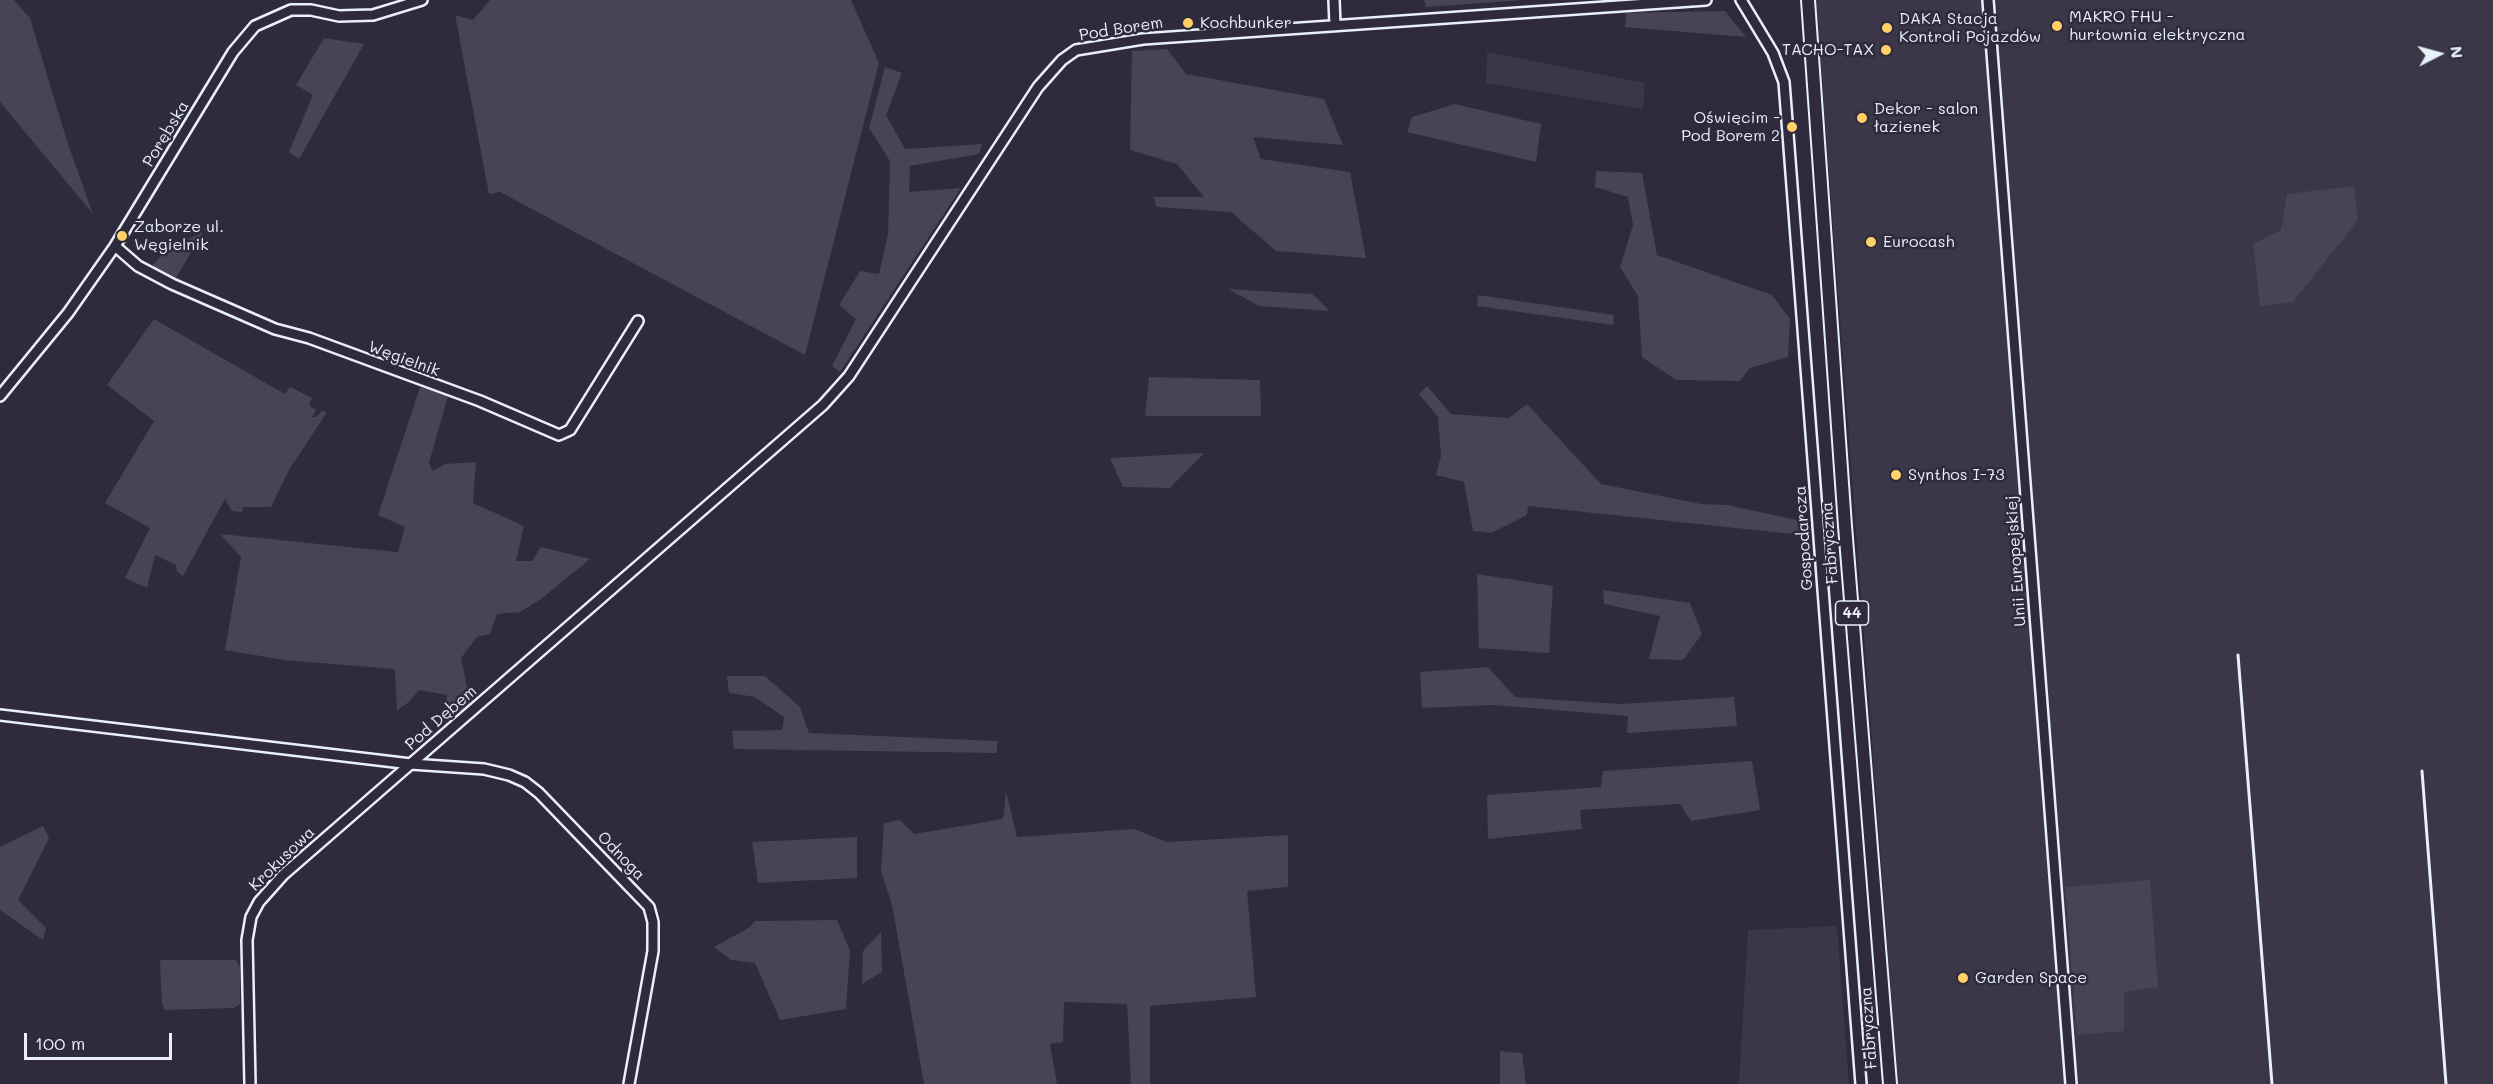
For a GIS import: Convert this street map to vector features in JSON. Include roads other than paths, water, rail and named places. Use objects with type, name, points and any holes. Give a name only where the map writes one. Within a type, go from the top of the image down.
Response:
[{"type":"main road","name":"Fabryczna","points":[[1808,0],[1844,515],[1890,1084]]},
{"type":"street","points":[[286,0],[291,10]]},
{"type":"street","name":"Porębska","points":[[0,396],[68,313],[115,246],[233,52],[255,26],[291,10],[311,10],[339,16],[373,15],[422,0]]},
{"type":"street","points":[[1334,0],[1335,25]]},
{"type":"street","name":"Pod Borem","points":[[802,422],[823,405],[849,376],[1038,87],[1062,60],[1076,50],[1143,39],[1611,3],[1706,0]]},
{"type":"street","name":"Gospodarcza","points":[[1741,0],[1755,27],[1773,53],[1784,82],[1861,1084]]},
{"type":"street","name":"Unii Europejskiej","points":[[1988,0],[2072,1084]]},
{"type":"street","name":"Węgielnik","points":[[115,246],[138,266],[172,284],[275,329],[309,339],[480,401],[559,435],[570,430],[638,321]]},
{"type":"street","name":"Pod Dębem","points":[[0,716],[411,764],[802,422]]},
{"type":"street","name":"Krokusowa","points":[[250,1084],[247,940],[251,917],[259,902],[282,875],[411,764]]},
{"type":"street","name":"Odnoga","points":[[411,764],[484,769],[509,775],[525,782],[538,792],[649,907],[653,922],[653,951],[629,1084]]},
{"type":"railway","points":[[2238,655],[2272,1084]]},
{"type":"railway","points":[[2422,771],[2446,1084]]},
{"type":"place","name":"Kochbunker","points":[[1188,23]]},
{"type":"place","name":"MAKRO FHU - hurtownia elektryczna","points":[[2057,26]]},
{"type":"place","name":"DAKA Stacja Kontroli Pojazdów","points":[[1887,28]]},
{"type":"place","name":"TACHO-TAX","points":[[1886,50]]},
{"type":"place","name":"Dekor - salon łazienek","points":[[1862,118]]},
{"type":"place","name":"Oświęcim - Pod Borem 2","points":[[1792,127]]},
{"type":"place","name":"Zaborze ul. Węgielnik","points":[[122,236]]},
{"type":"place","name":"Eurocash","points":[[1871,242]]},
{"type":"place","name":"Synthos I-73","points":[[1896,475]]},
{"type":"place","name":"Garden Space","points":[[1963,978]]}]
